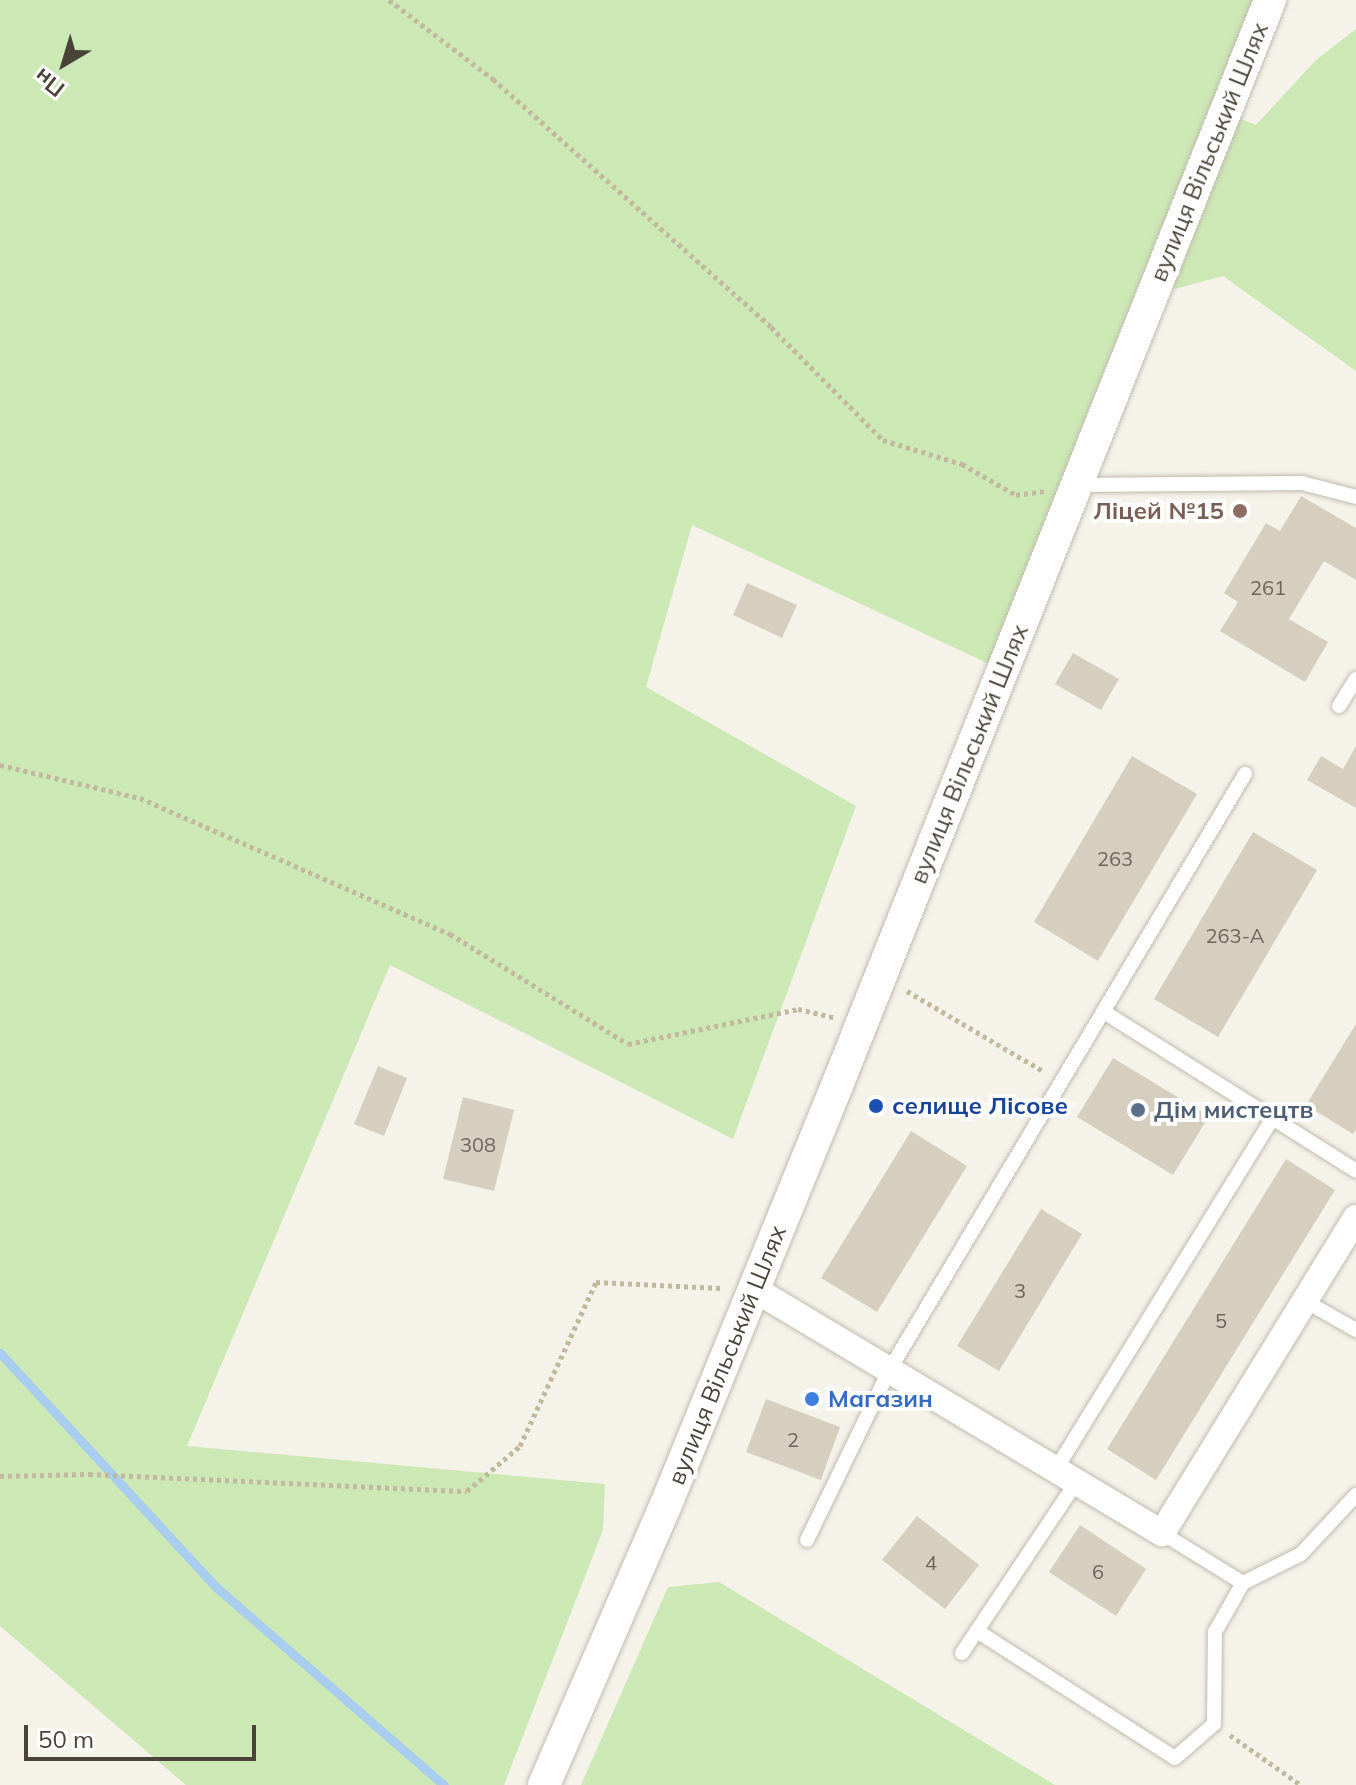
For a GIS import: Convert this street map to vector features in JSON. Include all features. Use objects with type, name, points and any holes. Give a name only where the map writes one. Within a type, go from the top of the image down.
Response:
[{"type":"street","name":"вулиця Вільський Шлях","points":[[544,1785],[665,1507],[754,1289],[1270,0]]},
{"type":"street","points":[[754,1289],[1162,1533],[1356,1218]]},
{"type":"lane","points":[[1076,485],[1302,483],[1356,497]]},
{"type":"lane","points":[[1339,706],[1356,679]]},
{"type":"lane","points":[[807,1540],[890,1369],[1245,774]]},
{"type":"lane","points":[[1104,1012],[1356,1171]]},
{"type":"lane","points":[[962,1653],[1272,1119]]},
{"type":"lane","points":[[1305,1301],[1356,1330]]},
{"type":"lane","points":[[977,1631],[1175,1758],[1214,1724],[1215,1632],[1243,1583],[1301,1554],[1356,1495]]},
{"type":"lane","points":[[1162,1533],[1243,1583]]},
{"type":"path","points":[[389,0],[528,110],[771,327],[883,440],[962,464],[1016,495],[1076,485]]},
{"type":"path","points":[[0,765],[140,798],[450,934],[628,1044],[798,1009],[862,1022]]},
{"type":"path","points":[[880,976],[1062,1082]]},
{"type":"path","points":[[0,1476],[89,1474],[467,1491],[520,1446],[596,1282],[754,1289]]},
{"type":"path","points":[[1214,1724],[1301,1785]]},
{"type":"green space","points":[[0,0],[1270,0],[1225,113],[1256,125],[1316,60],[1356,29],[1356,371],[1223,276],[1152,295],[1002,670],[692,525],[646,687],[856,806],[733,1139],[390,965],[187,1446],[605,1484],[603,1530],[504,1785],[186,1785],[0,1626]]},
{"type":"green space","points":[[719,1582],[1055,1785],[581,1785],[668,1587]]},
{"type":"building","points":[[1301,496],[1356,528],[1356,580],[1324,561],[1289,619],[1328,642],[1305,682],[1220,631],[1238,602],[1224,593],[1266,523],[1280,531]]},
{"type":"building","points":[[747,583],[797,605],[782,638],[733,615]]},
{"type":"building","points":[[1073,653],[1119,679],[1101,710],[1055,684]]},
{"type":"building","points":[[1356,746],[1356,808],[1307,780],[1321,756],[1343,769]]},
{"type":"building","points":[[1132,756],[1197,794],[1098,961],[1034,922]]},
{"type":"building","points":[[1253,832],[1317,870],[1218,1037],[1154,999]]},
{"type":"building","points":[[1356,1024],[1356,1130],[1353,1134],[1306,1105]]},
{"type":"building","points":[[1113,1058],[1209,1116],[1173,1175],[1077,1117]]},
{"type":"building","points":[[378,1066],[407,1078],[384,1136],[354,1124]]},
{"type":"building","points":[[463,1097],[514,1110],[494,1191],[443,1179]]},
{"type":"building","points":[[911,1131],[967,1166],[877,1312],[821,1278]]},
{"type":"building","points":[[1286,1159],[1335,1190],[1156,1480],[1107,1449]]},
{"type":"building","points":[[1041,1209],[1082,1234],[999,1371],[957,1346]]},
{"type":"building","points":[[766,1399],[840,1427],[821,1480],[746,1452]]},
{"type":"building","points":[[917,1516],[979,1565],[945,1609],[882,1560]]},
{"type":"building","points":[[1080,1525],[1146,1569],[1116,1616],[1049,1572]]},
{"type":"waterway","points":[[0,1353],[216,1587],[444,1785]]},
{"type":"place","name":"Ліцей №15","points":[[1240,511]]},
{"type":"place","name":"селище Лісове","points":[[876,1106]]},
{"type":"place","name":"Дім мистецтв","points":[[1138,1110]]},
{"type":"place","name":"Магазин","points":[[812,1399]]}]
